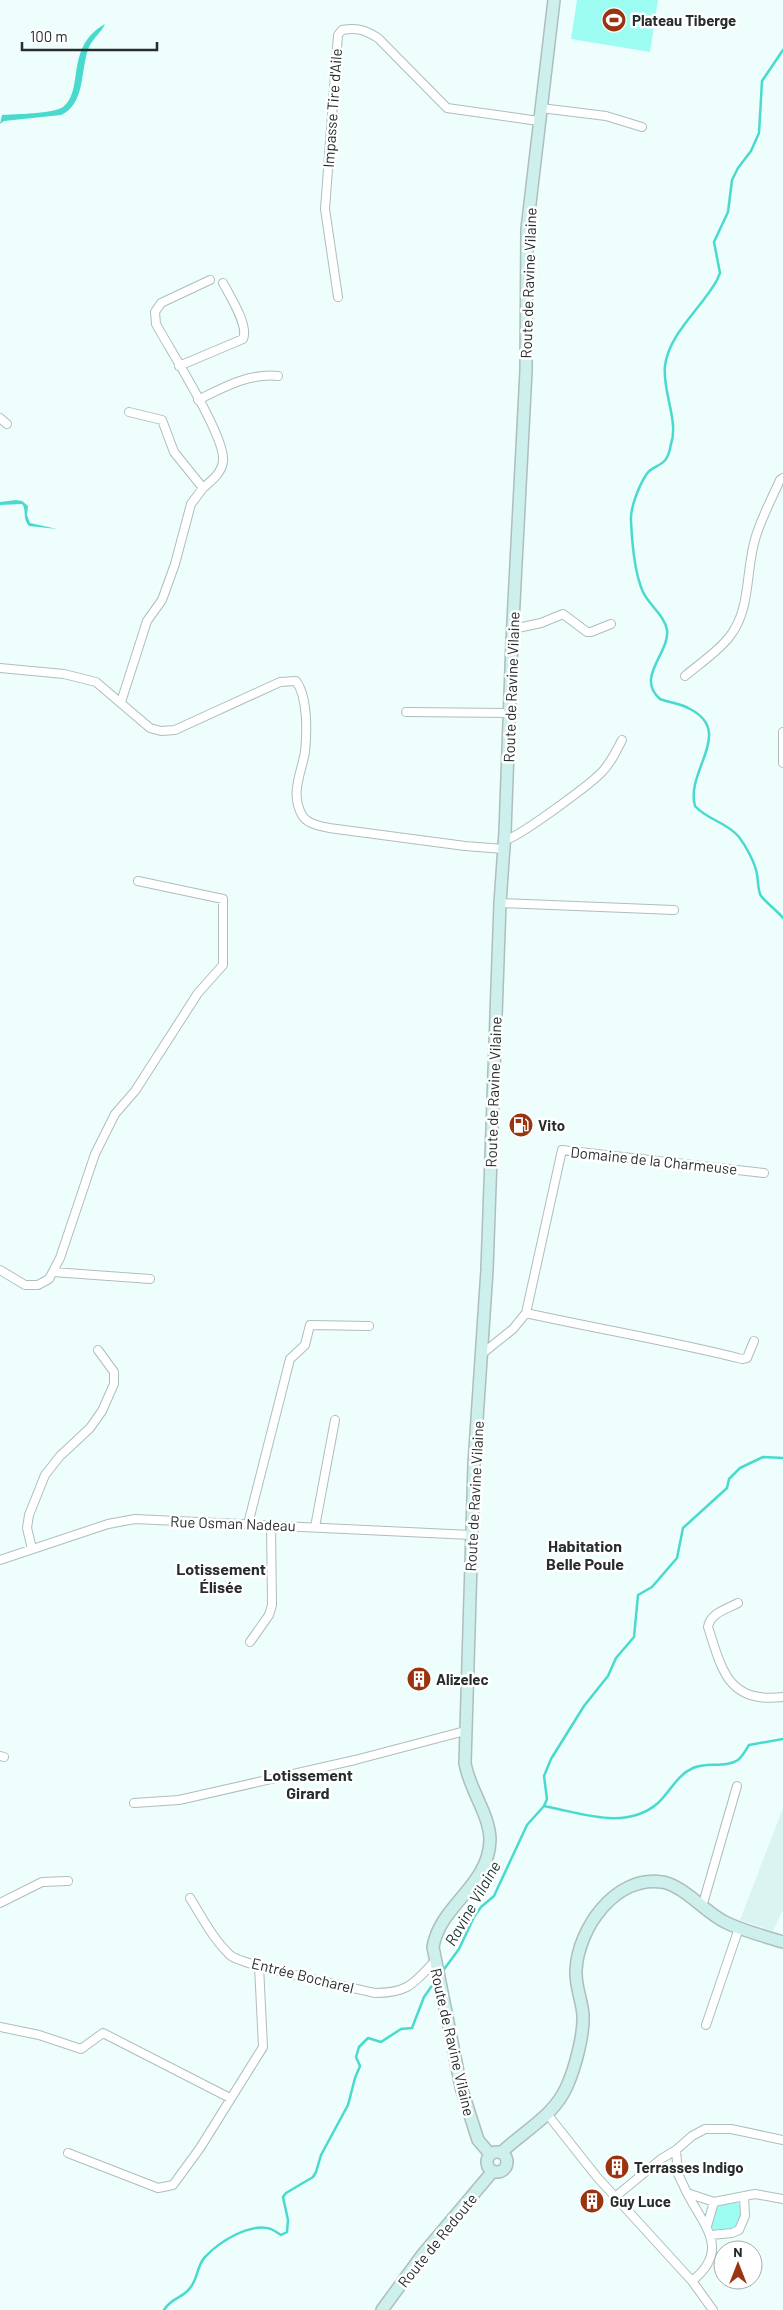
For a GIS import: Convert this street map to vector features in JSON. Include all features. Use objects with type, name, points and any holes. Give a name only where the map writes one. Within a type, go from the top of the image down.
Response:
[{"type":"main road","name":"Route de Ravine Vilaine","points":[[490,2154],[478,2140],[470,2120],[454,2057],[433,1947],[438,1929],[446,1915],[478,1879],[490,1841],[488,1828],[467,1778],[465,1731],[471,1535],[482,1353],[500,903],[526,371],[527,229],[554,0]]},
{"type":"main road","points":[[502,2152],[548,2115],[561,2099],[575,2064],[583,2015],[576,1971],[579,1952],[596,1916],[616,1895],[649,1881],[664,1882],[676,1888],[725,1922],[783,1942]]},
{"type":"main road","points":[[496,2151],[502,2152],[506,2157],[507,2164],[503,2170],[493,2171],[486,2164],[490,2154],[496,2151]]},
{"type":"main road","name":"Route de Redoute","points":[[382,2310],[423,2254],[493,2171]]},
{"type":"street","name":"Impasse Tire d'Aile","points":[[338,297],[325,210],[338,35],[342,30],[355,28],[366,31],[378,38],[448,108],[491,116],[540,121]]},
{"type":"street","points":[[541,108],[606,116],[642,127]]},
{"type":"street","points":[[121,702],[148,621],[162,600],[175,564],[191,504],[203,488],[219,473],[223,462],[219,438],[156,324],[156,307],[210,280]]},
{"type":"street","points":[[179,366],[243,339],[245,335],[243,324],[223,282]]},
{"type":"street","points":[[198,400],[249,377],[278,376]]},
{"type":"street","points":[[129,412],[162,420],[174,452],[203,488]]},
{"type":"street","points":[[0,418],[7,424]]},
{"type":"street","points":[[684,676],[729,637],[736,627],[748,587],[755,537],[780,480],[783,478]]},
{"type":"street","points":[[513,629],[541,623],[563,614],[587,632],[611,624]]},
{"type":"street","points":[[0,668],[64,674],[96,682],[150,728],[161,731],[175,730],[280,682],[296,681],[305,702],[305,751],[295,795],[302,817],[313,824],[329,828],[465,846],[504,844],[565,802],[600,774],[611,761],[622,740]]},
{"type":"street","points":[[406,712],[509,714]]},
{"type":"street","points":[[783,732],[783,763]]},
{"type":"street","points":[[0,1270],[25,1285],[38,1285],[50,1279],[60,1258],[95,1154],[115,1114],[135,1091],[198,993],[223,965],[222,899],[138,881]]},
{"type":"street","points":[[500,903],[674,910]]},
{"type":"street","name":"Domaine de la Charmeuse","points":[[526,1313],[562,1150],[764,1173]]},
{"type":"street","points":[[53,1272],[150,1279]]},
{"type":"street","points":[[482,1353],[513,1328],[526,1313],[693,1347],[742,1359],[747,1358],[754,1342]]},
{"type":"street","points":[[248,1524],[290,1359],[305,1345],[310,1325],[370,1326]]},
{"type":"street","points":[[32,1549],[27,1528],[29,1515],[45,1475],[60,1456],[90,1428],[102,1411],[114,1384],[114,1372],[98,1350]]},
{"type":"street","points":[[315,1527],[335,1420]]},
{"type":"street","name":"Rue Osman Nadeau","points":[[0,1560],[108,1524],[135,1519],[471,1535]]},
{"type":"street","points":[[250,1642],[269,1615],[272,1605],[272,1525]]},
{"type":"street","points":[[738,1603],[714,1615],[709,1621],[708,1627],[723,1672],[735,1687],[750,1696],[783,1697]]},
{"type":"street","points":[[134,1803],[179,1800],[355,1760],[465,1731]]},
{"type":"street","points":[[702,1906],[737,1786]]},
{"type":"street","points":[[0,1903],[42,1882],[68,1881]]},
{"type":"street","name":"Entrée Bocharel","points":[[190,1898],[210,1931],[231,1956],[259,1966],[375,1993],[394,1993],[412,1985],[436,1965]]},
{"type":"street","points":[[706,2025],[739,1928]]},
{"type":"street","points":[[68,2153],[158,2188],[173,2185],[200,2148],[263,2046],[259,1966]]},
{"type":"street","points":[[0,2027],[38,2035],[81,2049],[103,2033],[230,2098]]},
{"type":"street","points":[[548,2115],[615,2197],[692,2281],[713,2310]]},
{"type":"street","points":[[615,2197],[661,2159],[704,2129],[716,2128],[773,2136],[783,2140]]},
{"type":"street","points":[[676,2150],[678,2174],[711,2235],[711,2255],[706,2267],[692,2281]]},
{"type":"street","points":[[687,2193],[714,2202],[755,2194],[783,2198]]},
{"type":"street","points":[[711,2235],[732,2233],[739,2230],[745,2216],[744,2196]]},
{"type":"street","points":[[707,2226],[714,2202]]},
{"type":"shaded area","name":"Plateau Tiberge","points":[[577,0],[658,0],[650,52],[571,39]]},
{"type":"shaded area","points":[[105,24],[89,47],[81,85],[75,103],[69,110],[61,115],[4,121],[0,124],[2,115],[43,112],[63,107],[73,90],[79,56],[84,44],[92,33]]},
{"type":"shaded area","points":[[22,501],[28,506],[27,515],[30,523],[57,529],[29,526],[22,504],[0,505],[0,502]]},
{"type":"shaded area","points":[[783,1808],[783,1910],[773,1931],[740,1920]]},
{"type":"shaded area","points":[[734,2201],[741,2205],[742,2212],[737,2227],[725,2231],[713,2230],[711,2225],[718,2206]]},
{"type":"waterway","name":"Ravine Vilaine","points":[[783,50],[762,81],[759,133],[751,151],[738,168],[732,180],[728,212],[714,242],[720,273],[711,290],[679,332],[668,354],[665,376],[673,426],[668,456],[662,463],[650,470],[643,480],[633,504],[631,516],[637,576],[643,592],[663,620],[667,630],[667,639],[652,674],[653,691],[660,699],[690,709],[703,718],[708,729],[709,741],[696,779],[695,806],[705,815],[729,828],[739,837],[754,865],[761,896],[783,918]]},
{"type":"waterway","name":"Ravine Vilaine","points":[[442,1972],[459,1949],[474,1917],[481,1907],[494,1896],[527,1825],[544,1806],[547,1799],[544,1776],[551,1759],[584,1706],[608,1676],[616,1658],[634,1637],[638,1595],[652,1587],[677,1558],[683,1528],[727,1488],[729,1479],[740,1468],[763,1457],[783,1458]]},
{"type":"waterway","points":[[544,1806],[603,1818],[632,1816],[658,1803],[687,1771],[698,1766],[728,1764],[738,1760],[749,1745],[783,1739]]},
{"type":"waterway","name":"Ravine Vilaine","points":[[164,2310],[193,2284],[202,2260],[218,2245],[235,2235],[254,2228],[271,2229],[281,2235],[287,2232],[288,2220],[283,2197],[286,2193],[313,2177],[316,2172],[321,2155],[348,2105],[360,2066],[356,2057],[359,2047],[368,2038],[381,2042],[401,2029],[412,2028],[424,1997],[436,1980]]},
{"type":"place","name":"Plateau Tiberge","points":[[614,20]]},
{"type":"place","name":"Vito","points":[[521,1125]]},
{"type":"place","name":"Alizelec","points":[[419,1679]]},
{"type":"place","name":"Terrasses Indigo","points":[[617,2167]]},
{"type":"place","name":"Guy Luce","points":[[592,2201]]},
{"type":"district","name":"Habitation Belle Poule","points":[[585,1554]]},
{"type":"district","name":"Lotissement Élisée","points":[[221,1577]]},
{"type":"district","name":"Lotissement Girard","points":[[308,1783]]}]
